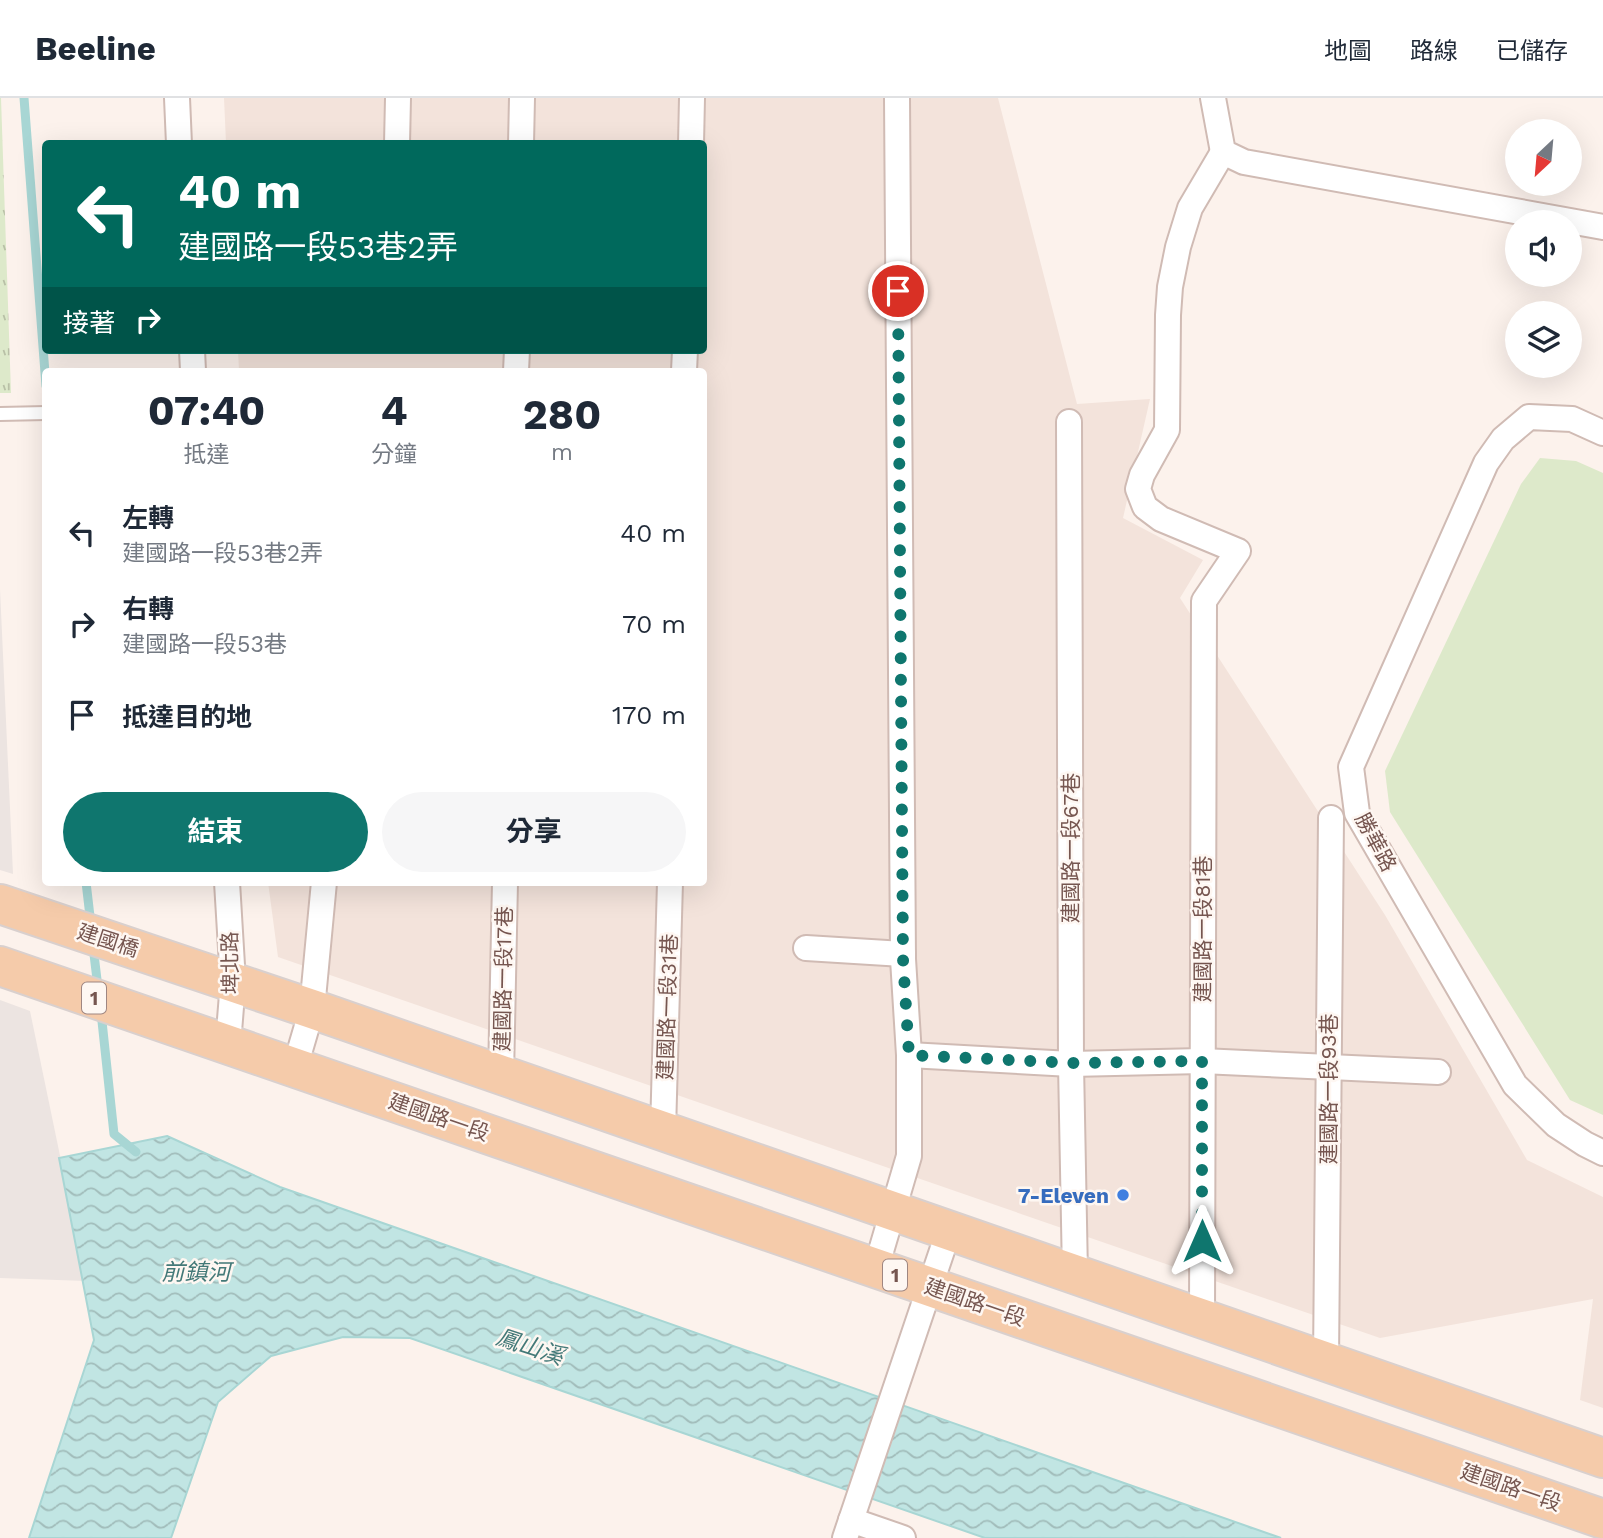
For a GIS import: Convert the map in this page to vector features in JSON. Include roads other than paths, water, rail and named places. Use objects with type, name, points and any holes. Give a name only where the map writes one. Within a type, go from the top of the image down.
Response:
[{"type":"main road","name":"建國橋","points":[[7,907],[217,977]]},
{"type":"main road","name":"建國路一段","points":[[0,966],[1603,1519]]},
{"type":"main road","points":[[217,977],[1603,1458]]},
{"type":"street","points":[[177,98],[179,140]]},
{"type":"street","points":[[397,140],[398,98]]},
{"type":"street","points":[[521,140],[522,98]]},
{"type":"street","points":[[691,140],[692,98]]},
{"type":"street","points":[[876,1268],[909,1156],[909,1055],[903,954],[897,98]]},
{"type":"street","points":[[1213,98],[1223,152],[1244,162],[1603,227]]},
{"type":"street","name":"建國路一段81巷","points":[[1202,1318],[1204,601],[1238,551],[1161,519],[1145,507],[1139,489],[1142,475],[1167,430],[1168,315],[1178,247],[1190,208],[1223,152]]},
{"type":"street","name":"勝華路","points":[[1603,433],[1572,419],[1530,417],[1503,439],[1486,463],[1351,766],[1357,813],[1514,1085],[1556,1125],[1603,1153]]},
{"type":"street","name":"建國路一段67巷","points":[[1069,422],[1071,1063],[1075,1274]]},
{"type":"street","name":"建國路一段93巷","points":[[1326,1361],[1331,818]]},
{"type":"street","name":"埤北路","points":[[227,886],[217,977],[228,1044]]},
{"type":"street","points":[[295,1066],[312,1009],[324,886]]},
{"type":"street","name":"建國路一段17巷","points":[[501,1076],[505,886]]},
{"type":"street","name":"建國路一段31巷","points":[[663,1132],[670,886]]},
{"type":"street","points":[[806,948],[903,954]]},
{"type":"street","points":[[909,1055],[1071,1063],[1202,1061],[1438,1072]]},
{"type":"street","points":[[903,1538],[850,1525],[949,1230]]},
{"type":"lane","points":[[0,414],[42,413]]},
{"type":"water","name":"前鎮河","points":[[167,1136],[280,1187],[1281,1538],[985,1538],[410,1338],[343,1337],[271,1356],[218,1402],[171,1538],[29,1538],[94,1340],[59,1158]]},
{"type":"waterway","points":[[24,98],[42,334]]},
{"type":"waterway","points":[[44,354],[45,368]]},
{"type":"waterway","points":[[86,886],[91,925]]},
{"type":"waterway","points":[[93,946],[98,988]]},
{"type":"waterway","points":[[101,1012],[114,1134],[136,1152]]},
{"type":"place","name":"7-Eleven","points":[[1123,1195]]},
{"type":"water label","name":"鳳山溪","points":[[530,1347]]}]
